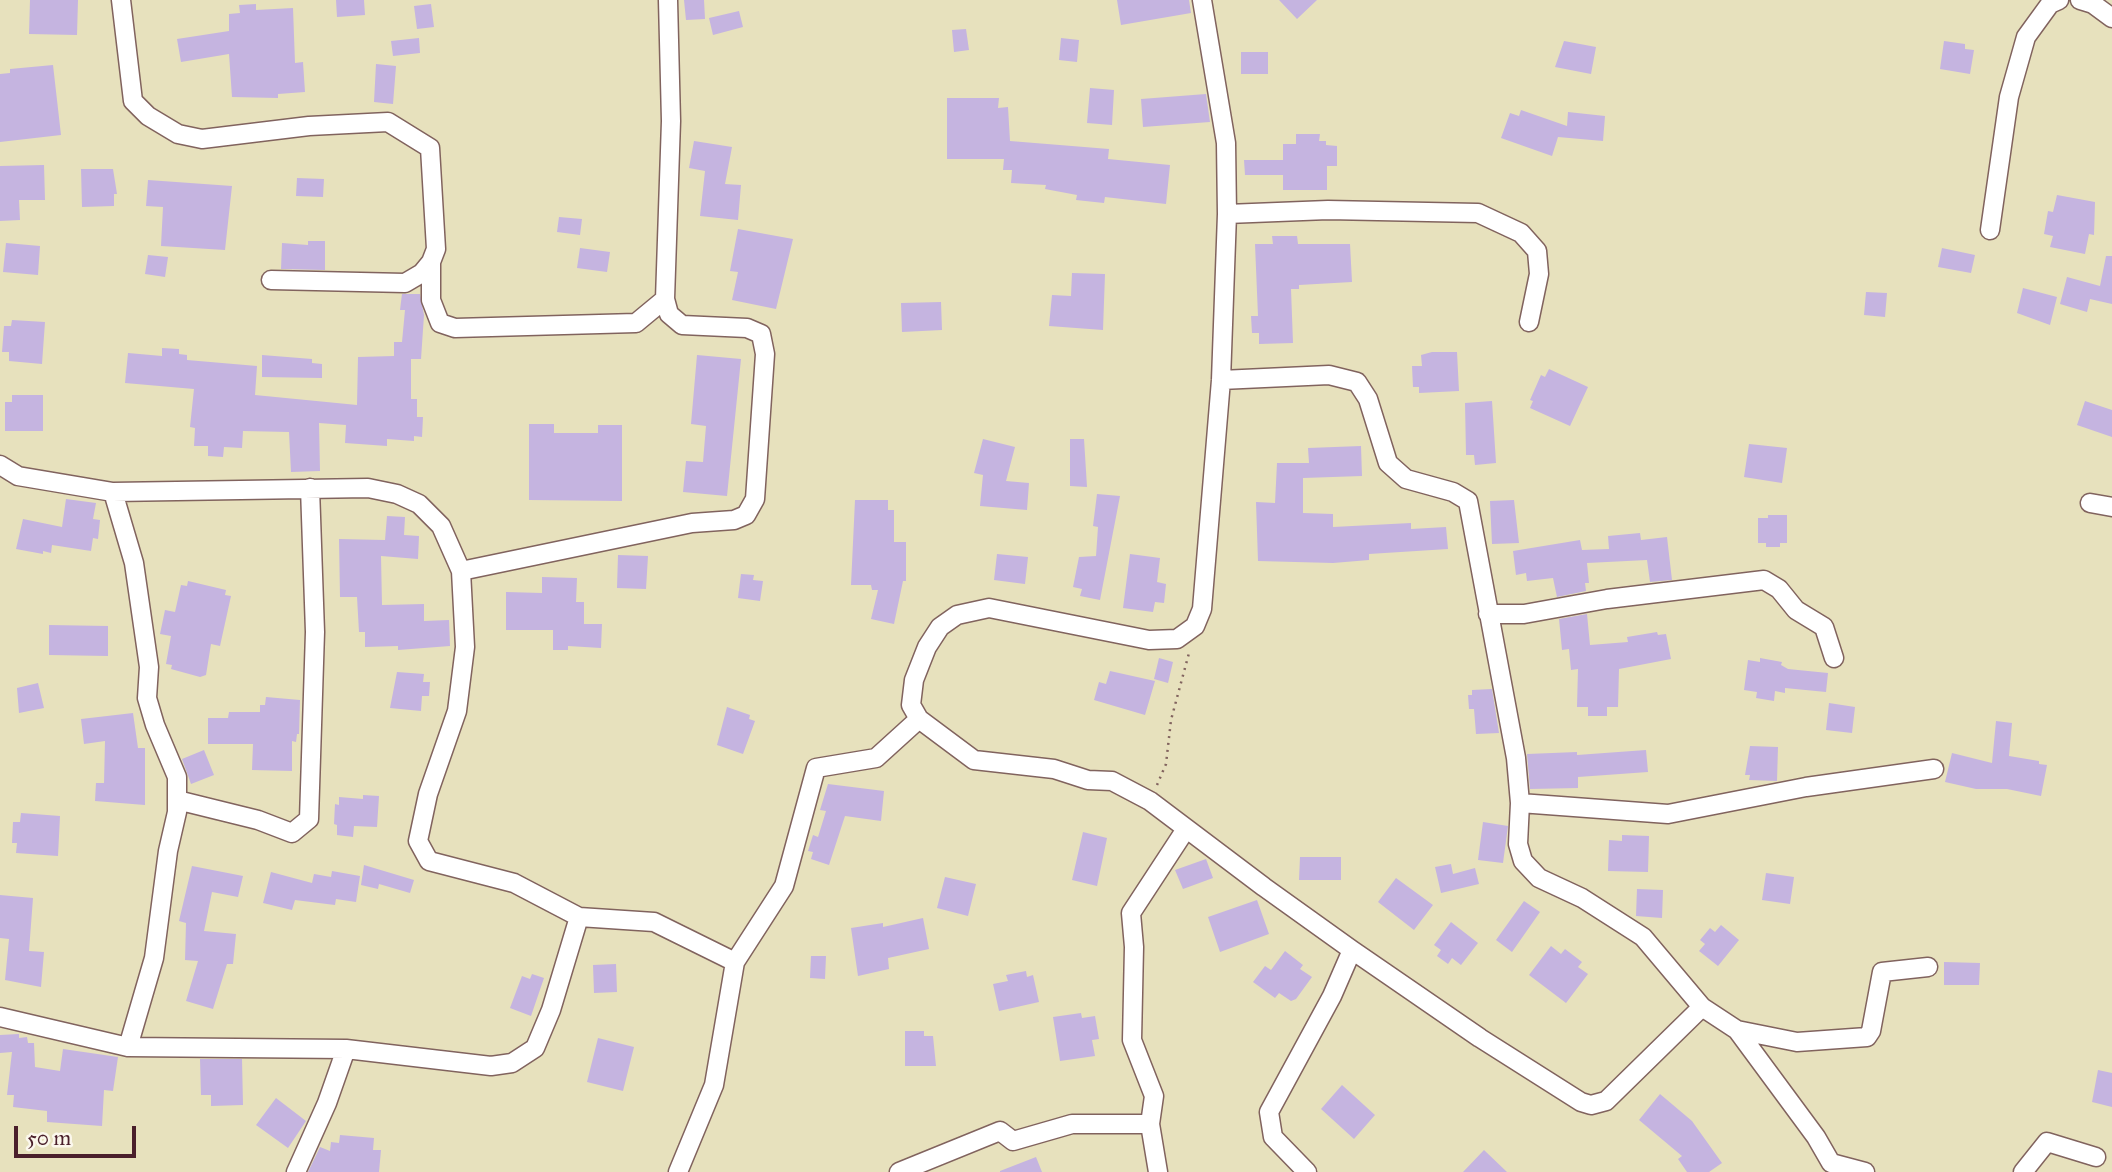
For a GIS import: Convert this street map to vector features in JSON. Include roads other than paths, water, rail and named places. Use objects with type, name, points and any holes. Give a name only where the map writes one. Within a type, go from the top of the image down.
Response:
[{"type":"street","points":[[121,0],[133,102],[148,116],[178,134],[202,139],[309,126],[388,122],[430,148],[436,249],[431,262],[422,273],[405,283],[271,280]]},
{"type":"street","points":[[461,571],[692,523],[734,520],[746,515],[755,499],[765,354],[761,334],[747,328],[682,326],[669,314],[665,299],[671,121],[668,0]]},
{"type":"street","points":[[1202,0],[1226,143],[1227,214],[1221,380],[1202,609],[1195,626],[1177,639],[1149,640],[989,608],[957,615],[940,627],[927,647],[914,680],[911,705],[919,719],[974,760],[1054,769],[1088,780],[1112,781],[1150,801],[1352,950],[1480,1038],[1581,1102],[1591,1105],[1605,1101],[1702,1007]]},
{"type":"street","points":[[1990,230],[2009,97],[2026,37],[2050,4],[2060,0]]},
{"type":"street","points":[[2080,0],[2093,4],[2112,18]]},
{"type":"street","points":[[1227,214],[1328,209],[1478,213],[1521,233],[1537,251],[1539,274],[1529,322]]},
{"type":"street","points":[[431,262],[431,300],[440,323],[455,328],[636,323],[665,299]]},
{"type":"street","points":[[1221,380],[1329,375],[1357,382],[1368,398],[1388,463],[1406,479],[1453,492],[1468,501],[1516,758],[1520,803],[1518,844],[1523,862],[1539,878],[1582,898],[1643,937],[1702,1007],[1737,1030],[1816,1137],[1830,1168],[1865,1172]]},
{"type":"street","points":[[0,465],[18,476],[113,492],[369,488],[397,494],[419,504],[442,526],[461,571],[465,648],[457,711],[428,794],[418,841],[429,861],[514,883],[579,917],[654,922],[735,962]]},
{"type":"street","points":[[177,800],[258,820],[292,833],[309,818],[315,632],[310,488]]},
{"type":"street","points":[[113,492],[134,563],[149,667],[148,698],[155,725],[177,778],[177,800],[154,958],[128,1047]]},
{"type":"street","points":[[2090,503],[2112,507]]},
{"type":"street","points":[[1488,614],[1524,614],[1607,599],[1764,580],[1779,589],[1796,610],[1824,627],[1834,658]]},
{"type":"street","points":[[678,1172],[714,1085],[735,962],[784,886],[816,768],[876,758],[919,719]]},
{"type":"street","points":[[1520,803],[1668,814],[1807,786],[1934,769]]},
{"type":"street","points":[[1158,1172],[1150,1124],[1154,1096],[1132,1040],[1135,958],[1131,913],[1186,829]]},
{"type":"street","points":[[0,1017],[128,1047],[346,1049],[491,1066],[512,1063],[535,1048],[551,1010],[579,917]]},
{"type":"street","points":[[1307,1172],[1273,1137],[1269,1112],[1332,996],[1352,950]]},
{"type":"street","points":[[1737,1030],[1797,1042],[1867,1037],[1871,1031],[1882,972],[1928,967]]},
{"type":"street","points":[[296,1172],[327,1103],[346,1049]]},
{"type":"street","points":[[899,1172],[1000,1131],[1013,1141],[1072,1124],[1150,1124]]},
{"type":"street","points":[[2023,1172],[2048,1142],[2096,1157]]}]
